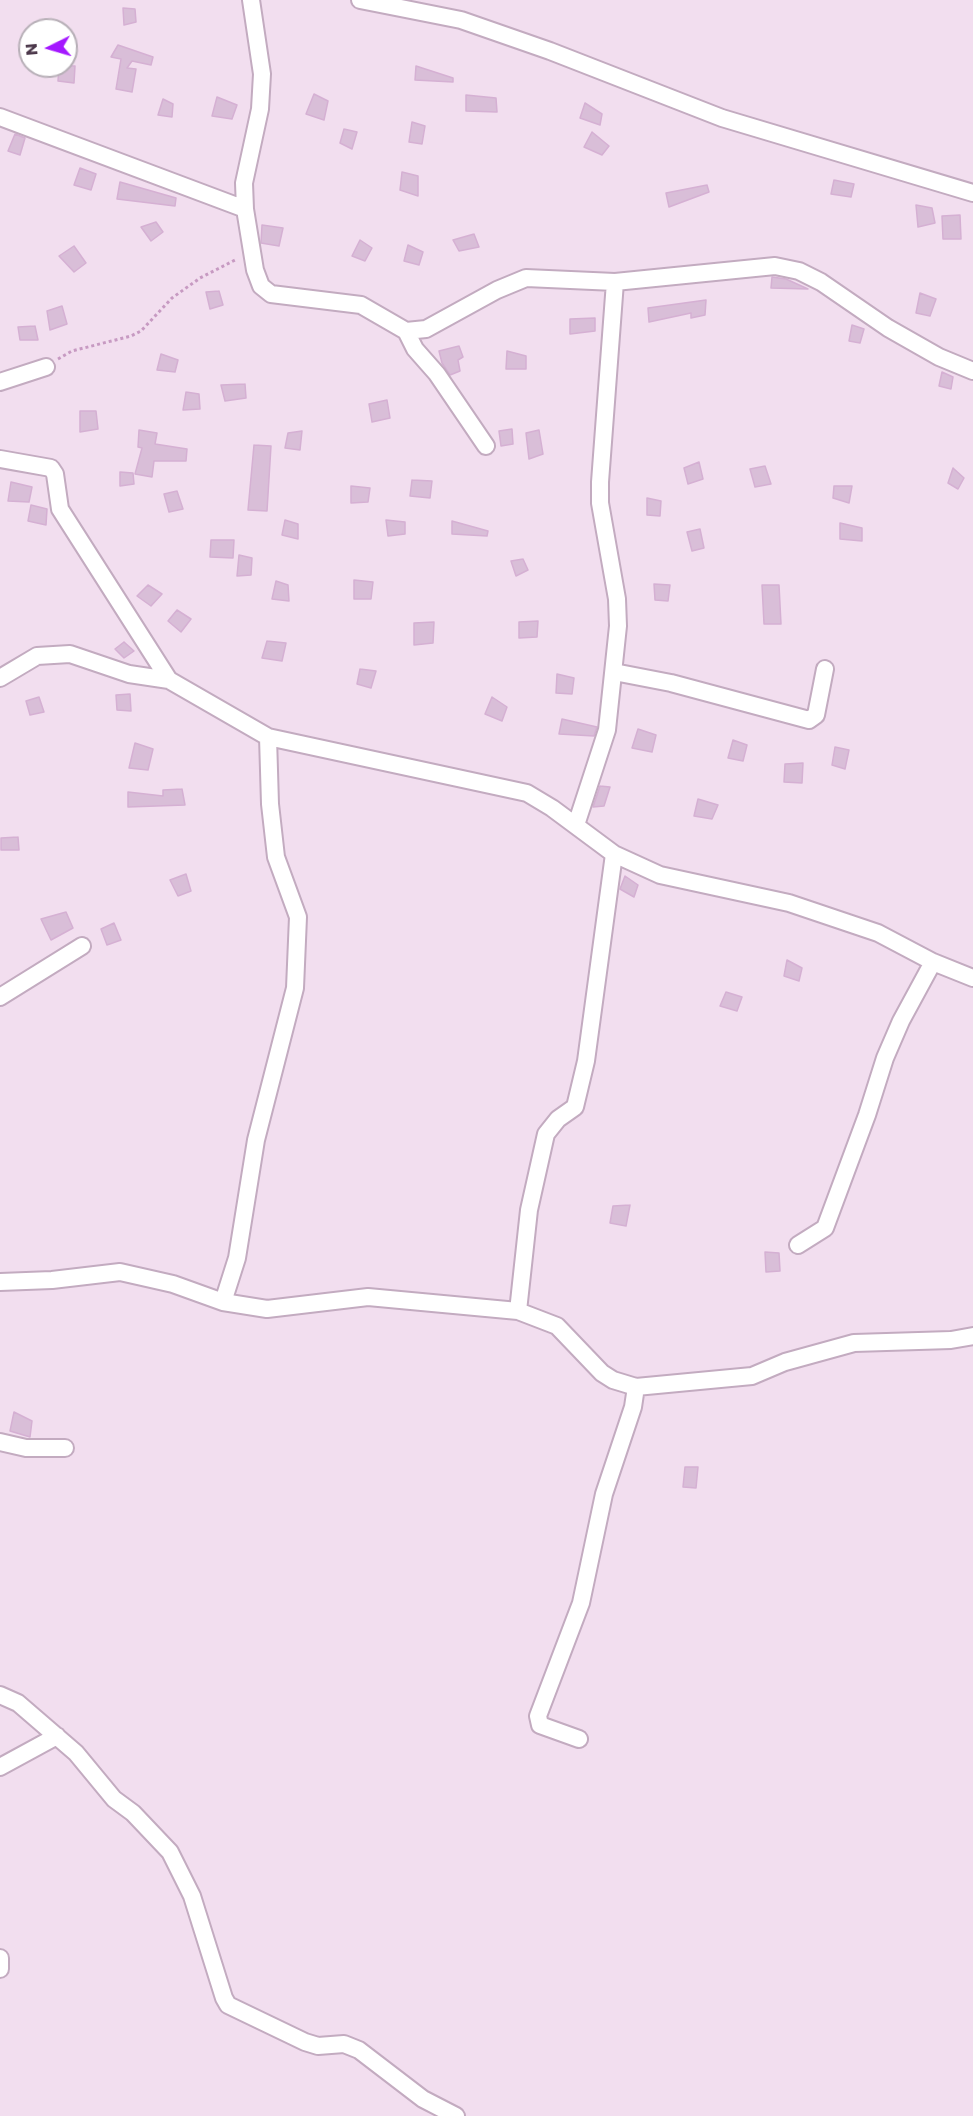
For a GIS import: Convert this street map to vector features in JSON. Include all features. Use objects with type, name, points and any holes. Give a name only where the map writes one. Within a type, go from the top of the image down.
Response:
[{"type":"street","points":[[251,0],[262,74],[260,109],[244,183],[245,209],[252,253],[261,286],[271,294],[361,305],[406,331],[415,349],[437,374],[486,446]]},
{"type":"street","points":[[360,0],[461,20],[550,51],[722,118],[973,193]]},
{"type":"street","points":[[0,117],[245,209]]},
{"type":"street","points":[[406,331],[426,328],[497,290],[526,278],[615,282],[775,266],[800,271],[821,282],[888,328],[939,357],[973,371]]},
{"type":"street","points":[[576,825],[608,730],[614,672],[617,599],[600,503],[600,482],[615,282]]},
{"type":"street","points":[[0,382],[46,367]]},
{"type":"street","points":[[0,459],[51,468],[55,474],[60,509],[169,680]]},
{"type":"street","points":[[0,678],[37,656],[70,654],[129,674],[169,680],[268,737],[527,793],[576,825],[614,854],[660,875],[789,903],[878,933],[933,962],[973,978]]},
{"type":"street","points":[[614,672],[671,683],[809,720],[816,715],[825,669]]},
{"type":"street","points":[[223,1302],[237,1258],[256,1140],[296,988],[298,917],[276,857],[270,804],[268,737]]},
{"type":"street","points":[[518,1311],[529,1210],[546,1134],[558,1119],[575,1107],[586,1061],[614,854]]},
{"type":"street","points":[[0,997],[82,946]]},
{"type":"street","points":[[798,1245],[825,1228],[885,1058],[901,1021],[933,962]]},
{"type":"street","points":[[0,1282],[14,1283],[120,1272],[173,1284],[223,1302],[267,1309],[368,1297],[518,1311],[557,1326],[602,1373],[613,1380],[636,1387],[752,1376],[785,1362],[854,1343],[951,1340],[973,1336]]},
{"type":"street","points":[[579,1739],[540,1725],[538,1716],[581,1603],[604,1494],[633,1407],[636,1387]]},
{"type":"street","points":[[0,1442],[26,1448],[65,1448]]},
{"type":"street","points":[[0,1695],[18,1703],[76,1753],[114,1799],[141,1821],[170,1852],[192,1896],[228,2005],[305,2042],[318,2046],[344,2044],[358,2050],[423,2099],[456,2116]]},
{"type":"street","points":[[0,1767],[57,1736]]},
{"type":"street","points":[[0,1958],[0,1969]]},
{"type":"path","points":[[46,367],[72,351],[131,336],[141,331],[172,298],[188,286],[224,264],[252,253]]},
{"type":"shaded area","points":[[0,0],[973,0],[973,2116],[0,2116]]},
{"type":"building","points":[[123,8],[135,9],[136,22],[124,25]]},
{"type":"building","points":[[118,45],[153,57],[151,65],[132,61],[127,68],[136,69],[132,92],[116,89],[121,59],[111,57]]},
{"type":"building","points":[[416,66],[453,78],[453,82],[415,80]]},
{"type":"building","points":[[58,78],[74,78],[74,83],[58,81]]},
{"type":"building","points":[[314,94],[328,101],[324,120],[306,114]]},
{"type":"building","points":[[466,95],[496,98],[497,112],[466,111]]},
{"type":"building","points":[[217,97],[237,105],[232,119],[212,116]]},
{"type":"building","points":[[163,99],[173,104],[172,117],[158,115]]},
{"type":"building","points":[[585,103],[602,114],[600,125],[580,118]]},
{"type":"building","points":[[412,122],[425,126],[422,144],[409,142]]},
{"type":"building","points":[[344,129],[357,132],[352,149],[340,143]]},
{"type":"building","points":[[592,132],[609,146],[602,155],[584,147]]},
{"type":"building","points":[[15,134],[25,138],[20,155],[8,151]]},
{"type":"building","points":[[80,168],[96,174],[91,190],[74,185]]},
{"type":"building","points":[[402,172],[418,176],[418,196],[400,190]]},
{"type":"building","points":[[834,180],[854,184],[851,197],[831,194]]},
{"type":"building","points":[[120,182],[176,198],[175,206],[117,199]]},
{"type":"building","points":[[707,185],[709,192],[669,207],[666,193]]},
{"type":"building","points":[[916,205],[932,208],[935,223],[918,227]]},
{"type":"building","points":[[960,215],[961,239],[943,239],[942,216]]},
{"type":"building","points":[[156,222],[163,232],[151,241],[141,227]]},
{"type":"building","points":[[262,225],[283,228],[279,246],[261,243]]},
{"type":"building","points":[[474,234],[479,247],[459,251],[453,240]]},
{"type":"building","points":[[360,240],[372,248],[365,261],[352,256]]},
{"type":"building","points":[[408,245],[423,252],[419,265],[404,261]]},
{"type":"building","points":[[74,246],[86,263],[74,272],[59,256]]},
{"type":"building","points":[[772,277],[786,279],[808,289],[771,288]]},
{"type":"building","points":[[219,291],[223,305],[210,309],[206,292]]},
{"type":"building","points":[[920,293],[936,299],[930,316],[916,313]]},
{"type":"building","points":[[706,300],[705,315],[691,318],[691,313],[649,322],[648,308]]},
{"type":"building","points":[[62,306],[67,324],[50,330],[47,311]]},
{"type":"building","points":[[595,318],[595,331],[570,334],[570,319]]},
{"type":"building","points":[[852,325],[864,329],[860,343],[849,341]]},
{"type":"building","points":[[35,326],[38,340],[20,340],[18,327]]},
{"type":"building","points":[[459,346],[463,357],[458,360],[460,371],[450,375],[442,363],[439,351]]},
{"type":"building","points":[[507,351],[526,356],[526,369],[506,369]]},
{"type":"building","points":[[161,354],[178,360],[175,372],[157,370]]},
{"type":"building","points":[[942,372],[953,377],[951,389],[939,386]]},
{"type":"building","points":[[245,384],[246,398],[225,401],[221,385]]},
{"type":"building","points":[[186,392],[199,394],[200,409],[183,410]]},
{"type":"building","points":[[387,400],[390,418],[372,422],[369,404]]},
{"type":"building","points":[[80,411],[96,411],[98,429],[80,432]]},
{"type":"building","points":[[512,429],[513,444],[501,446],[499,431]]},
{"type":"building","points":[[139,430],[157,433],[155,444],[187,449],[186,461],[154,461],[152,477],[135,474],[142,448],[138,447]]},
{"type":"building","points":[[539,430],[543,454],[529,459],[526,433]]},
{"type":"building","points":[[302,431],[300,450],[285,448],[288,433]]},
{"type":"building","points":[[254,445],[271,446],[267,511],[248,510]]},
{"type":"building","points":[[699,462],[703,479],[688,484],[684,468]]},
{"type":"building","points":[[765,466],[771,484],[755,487],[750,469]]},
{"type":"building","points":[[953,468],[964,478],[958,489],[948,483]]},
{"type":"building","points":[[120,472],[133,473],[134,484],[120,486]]},
{"type":"building","points":[[412,480],[432,481],[430,498],[410,496]]},
{"type":"building","points":[[11,482],[32,487],[29,502],[8,501]]},
{"type":"building","points":[[351,486],[370,488],[368,502],[351,503]]},
{"type":"building","points":[[834,486],[852,486],[849,503],[833,498]]},
{"type":"building","points":[[177,491],[183,509],[169,512],[164,494]]},
{"type":"building","points":[[647,498],[661,501],[660,516],[647,515]]},
{"type":"building","points":[[31,505],[47,509],[46,525],[28,521]]},
{"type":"building","points":[[285,520],[298,524],[298,539],[282,535]]},
{"type":"building","points":[[386,520],[405,522],[405,534],[388,536]]},
{"type":"building","points":[[452,521],[488,531],[487,536],[452,534]]},
{"type":"building","points":[[840,523],[862,528],[862,541],[840,539]]},
{"type":"building","points":[[700,529],[704,548],[692,551],[687,532]]},
{"type":"building","points":[[211,540],[234,540],[233,558],[210,557]]},
{"type":"building","points":[[239,555],[252,558],[251,575],[237,576]]},
{"type":"building","points":[[523,559],[528,570],[516,576],[511,561]]},
{"type":"building","points":[[354,580],[373,582],[371,599],[354,599]]},
{"type":"building","points":[[276,581],[288,585],[289,601],[272,599]]},
{"type":"building","points":[[654,584],[670,585],[668,601],[655,600]]},
{"type":"building","points":[[148,585],[162,594],[151,606],[137,596]]},
{"type":"building","points":[[762,585],[779,585],[781,624],[764,624]]},
{"type":"building","points":[[177,610],[191,619],[181,632],[168,621]]},
{"type":"building","points":[[538,621],[537,637],[519,638],[519,622]]},
{"type":"building","points":[[434,622],[433,643],[414,645],[414,623]]},
{"type":"building","points":[[267,641],[286,643],[282,661],[262,658]]},
{"type":"building","points":[[124,642],[134,651],[124,658],[115,649]]},
{"type":"building","points":[[360,669],[376,671],[371,688],[357,684]]},
{"type":"building","points":[[557,674],[574,678],[572,694],[556,693]]},
{"type":"building","points":[[130,694],[131,711],[117,710],[116,695]]},
{"type":"building","points":[[39,697],[44,712],[30,715],[26,701]]},
{"type":"building","points":[[492,697],[507,707],[502,721],[485,714]]},
{"type":"building","points":[[562,719],[597,727],[594,736],[559,734]]},
{"type":"building","points":[[638,729],[656,735],[652,752],[632,748]]},
{"type":"building","points":[[733,740],[747,745],[743,761],[728,758]]},
{"type":"building","points":[[135,743],[153,749],[148,770],[129,768]]},
{"type":"building","points":[[835,747],[849,750],[845,769],[832,765]]},
{"type":"building","points":[[803,763],[802,783],[784,782],[785,764]]},
{"type":"building","points":[[600,786],[610,787],[604,806],[593,807]]},
{"type":"building","points":[[182,789],[185,805],[128,807],[128,792],[163,796],[163,790]]},
{"type":"building","points":[[698,799],[718,805],[712,819],[694,816]]},
{"type":"building","points":[[18,837],[19,850],[1,850],[1,838]]},
{"type":"building","points":[[186,874],[191,891],[178,896],[170,880]]},
{"type":"building","points":[[625,876],[638,885],[634,897],[620,889]]},
{"type":"building","points":[[66,912],[73,928],[51,940],[41,919]]},
{"type":"building","points":[[114,923],[121,940],[107,945],[101,929]]},
{"type":"building","points":[[787,960],[802,968],[799,981],[784,976]]},
{"type":"building","points":[[726,992],[742,997],[737,1011],[720,1006]]},
{"type":"building","points":[[630,1205],[626,1226],[610,1223],[613,1206]]},
{"type":"building","points":[[765,1252],[779,1253],[780,1271],[766,1272]]},
{"type":"building","points":[[14,1412],[32,1421],[30,1437],[10,1431]]},
{"type":"building","points":[[685,1467],[698,1467],[696,1488],[683,1487]]}]
